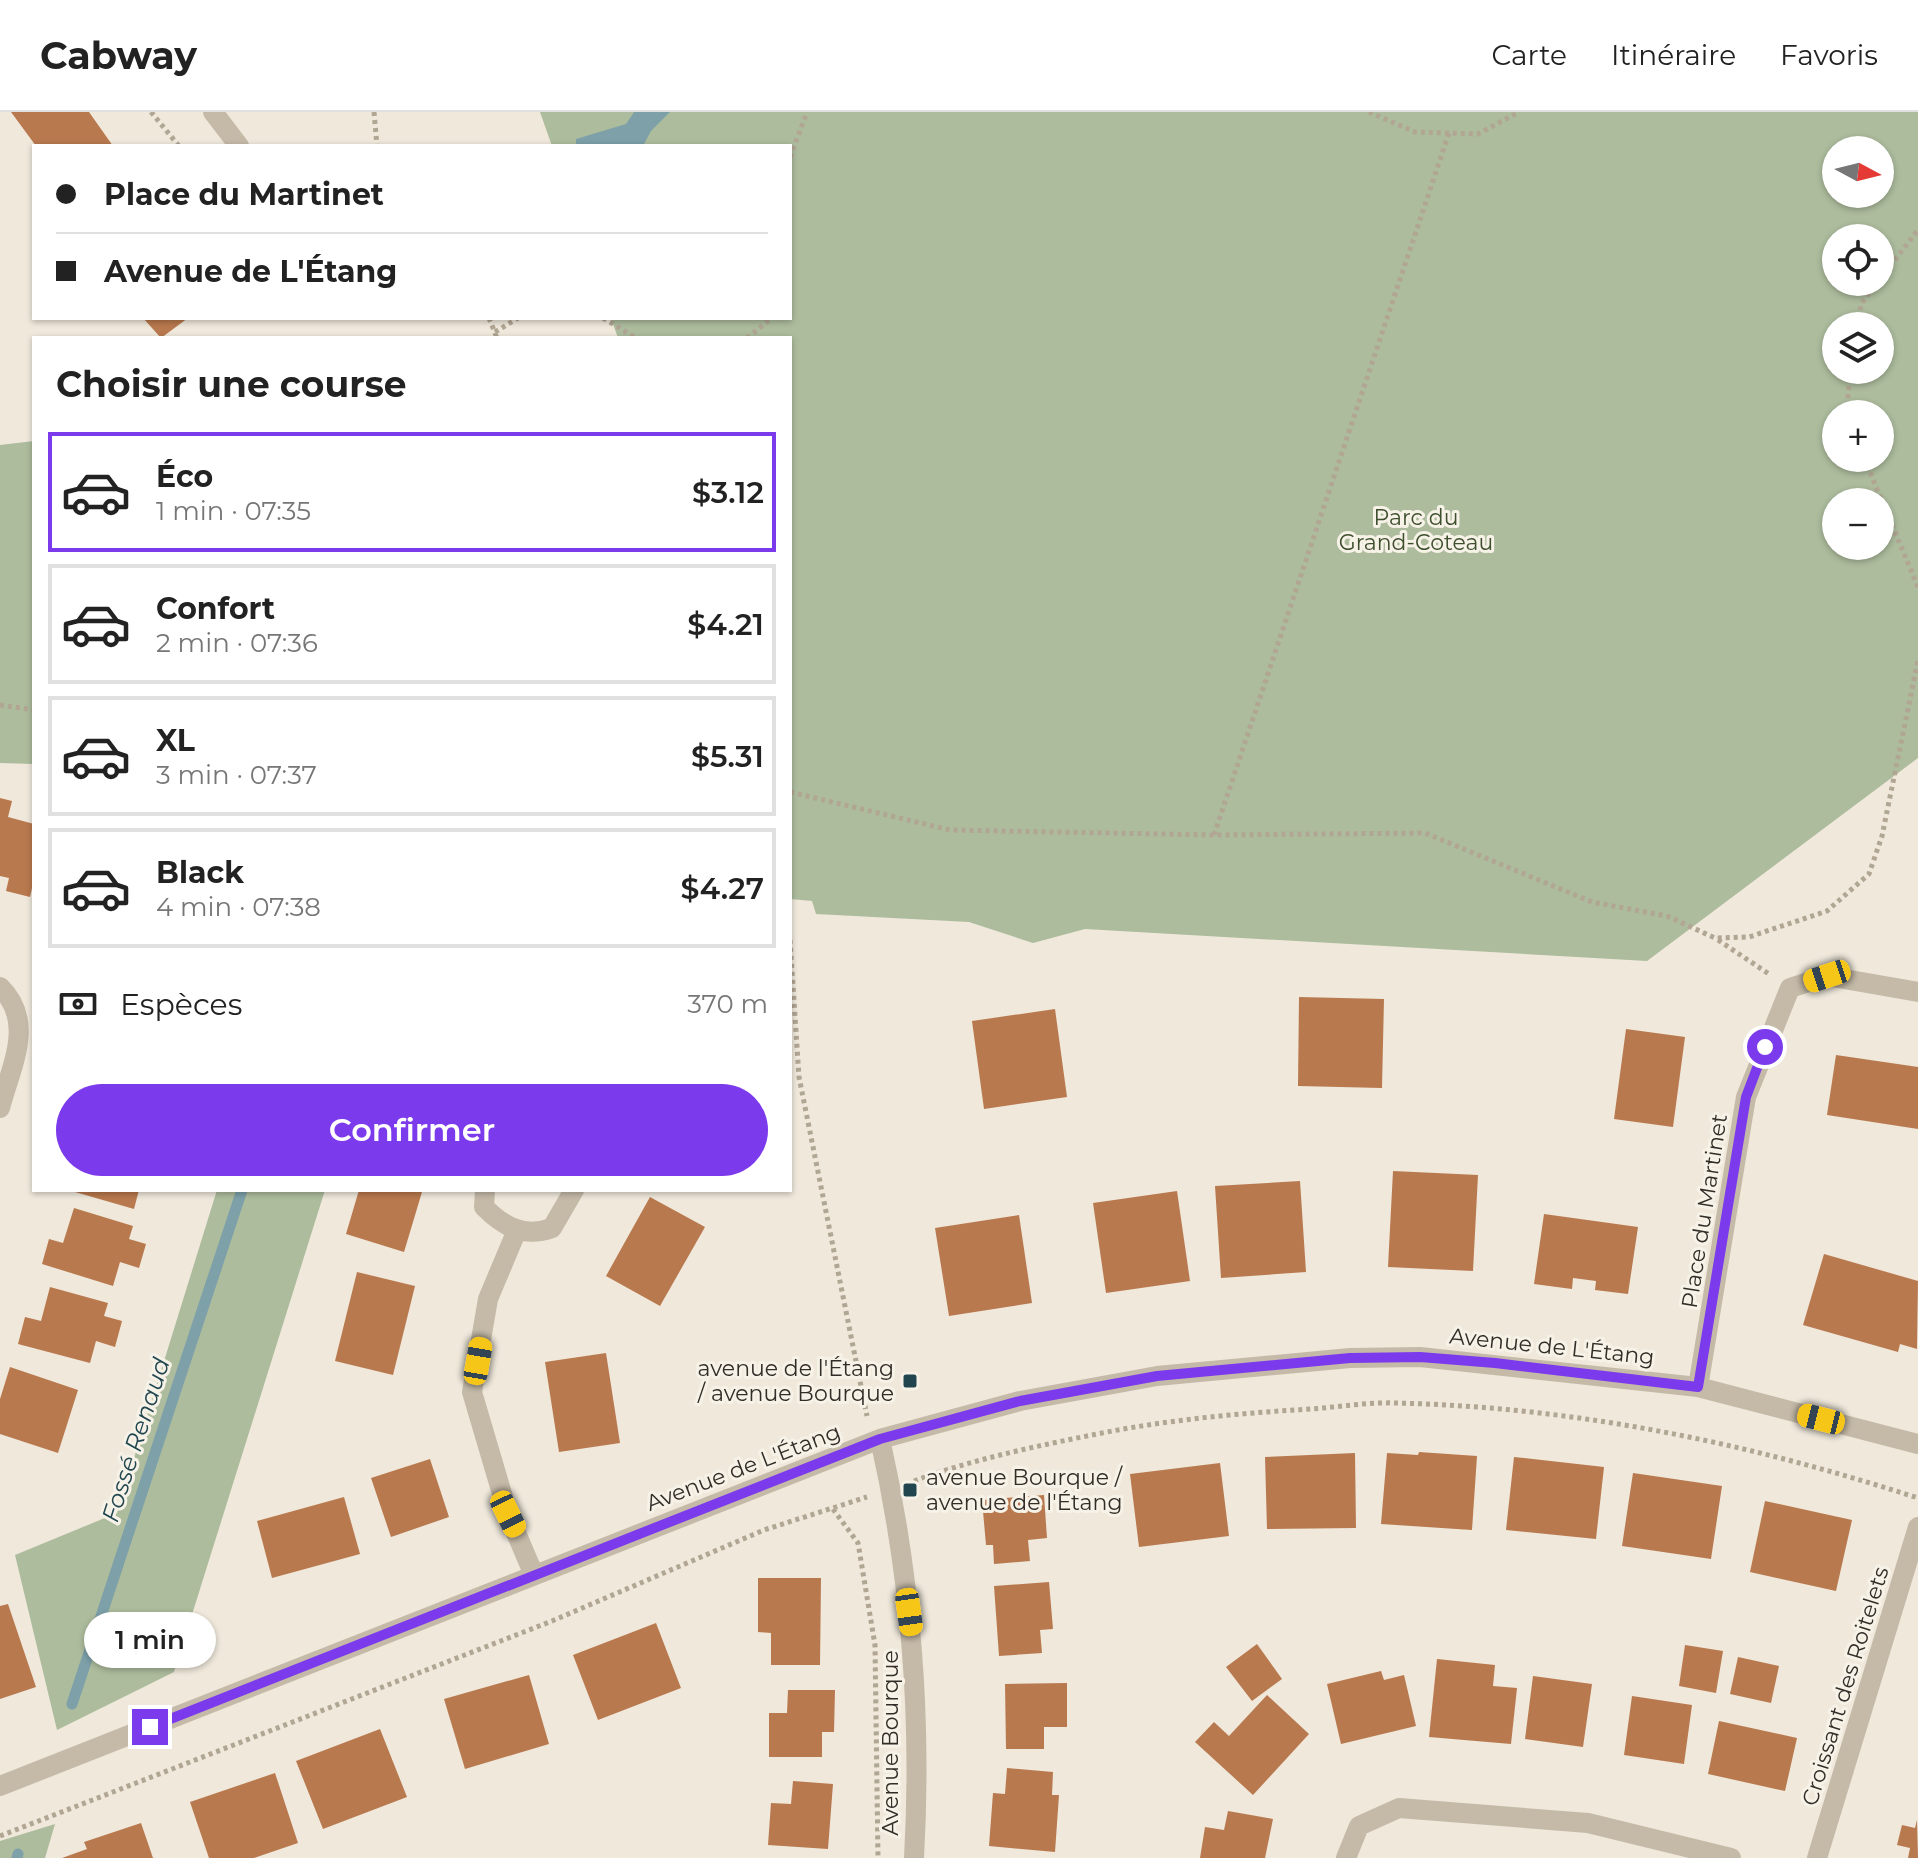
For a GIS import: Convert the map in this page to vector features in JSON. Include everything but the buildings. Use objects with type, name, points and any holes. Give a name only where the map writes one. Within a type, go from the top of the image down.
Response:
[{"type":"street","points":[[213,112],[237,144]]},
{"type":"street","points":[[1790,988],[1827,976],[1918,992]]},
{"type":"street","points":[[0,987],[12,999],[22,1025],[0,1108]]},
{"type":"street","name":"Place du Martinet","points":[[1698,1387],[1746,1097],[1790,988]]},
{"type":"street","points":[[485,1192],[484,1207],[505,1225],[537,1233],[552,1228],[573,1192]]},
{"type":"street","points":[[517,1230],[488,1299],[472,1392],[506,1510],[534,1575]]},
{"type":"street","name":"Avenue de L'Étang","points":[[0,1786],[880,1439],[1020,1401],[1157,1376],[1350,1358],[1420,1357],[1495,1363],[1698,1387],[1918,1444]]},
{"type":"street","name":"Avenue Bourque","points":[[880,1439],[891,1489],[913,1641],[918,1784],[914,1858]]},
{"type":"street","name":"Croissant des Roitelets","points":[[1817,1858],[1918,1527]]},
{"type":"street","points":[[1346,1858],[1359,1826],[1399,1808],[1588,1823],[1731,1858]]},
{"type":"path","points":[[151,112],[177,144]]},
{"type":"path","points":[[374,112],[377,144]]},
{"type":"path","points":[[792,152],[807,112]]},
{"type":"path","points":[[1369,112],[1415,132],[1478,134],[1519,112]]},
{"type":"path","points":[[1214,835],[1449,133]]},
{"type":"path","points":[[1894,261],[1918,230]]},
{"type":"path","points":[[496,335],[515,320]]},
{"type":"path","points":[[606,320],[633,336]]},
{"type":"path","points":[[750,336],[770,320]]},
{"type":"path","points":[[1870,472],[1918,587]]},
{"type":"path","points":[[1715,938],[1749,937],[1827,911],[1869,874],[1882,836],[1918,660]]},
{"type":"path","points":[[0,705],[32,710]]},
{"type":"path","points":[[792,792],[950,830],[1214,835],[1425,833],[1592,902],[1667,916],[1715,938],[1790,988]]},
{"type":"path","points":[[792,970],[799,1077],[864,1411],[880,1439]]},
{"type":"path","points":[[929,1475],[1060,1441],[1163,1422],[1393,1403],[1512,1410],[1646,1427],[1734,1444],[1918,1498]]},
{"type":"path","points":[[0,1836],[552,1621],[764,1530],[833,1509],[858,1543],[875,1645],[878,1858]]},
{"type":"green space","name":"Parc du Grand-Coteau","points":[[540,112],[1918,112],[1918,758],[1647,961],[1085,929],[1033,943],[969,922],[816,914],[812,901],[792,899],[792,336],[617,336],[612,320],[792,320],[792,144],[551,144]]},
{"type":"green space","points":[[32,441],[32,764],[0,763],[0,445]]},
{"type":"green space","points":[[216,1192],[324,1192],[174,1672],[57,1730],[15,1555],[117,1513]]},
{"type":"green space","points":[[55,1824],[45,1858],[0,1858],[0,1841]]},
{"type":"water","points":[[634,112],[670,112],[651,131],[644,144],[576,144],[576,139],[626,124]]},
{"type":"waterway","name":"Fossé Renaud","points":[[72,1704],[241,1192]]},
{"type":"waterway","name":"Fossé Renaud","points":[[17,1858],[18,1854]]},
{"type":"place","name":"avenue de l'Étang / avenue Bourque","points":[[910,1381]]},
{"type":"place","name":"avenue Bourque / avenue de l'Étang","points":[[910,1490]]},
{"type":"route","points":[[150,1727],[880,1439],[1020,1401],[1157,1376],[1350,1358],[1420,1357],[1495,1363],[1698,1387],[1708,1342],[1746,1097],[1765,1047]]}]
